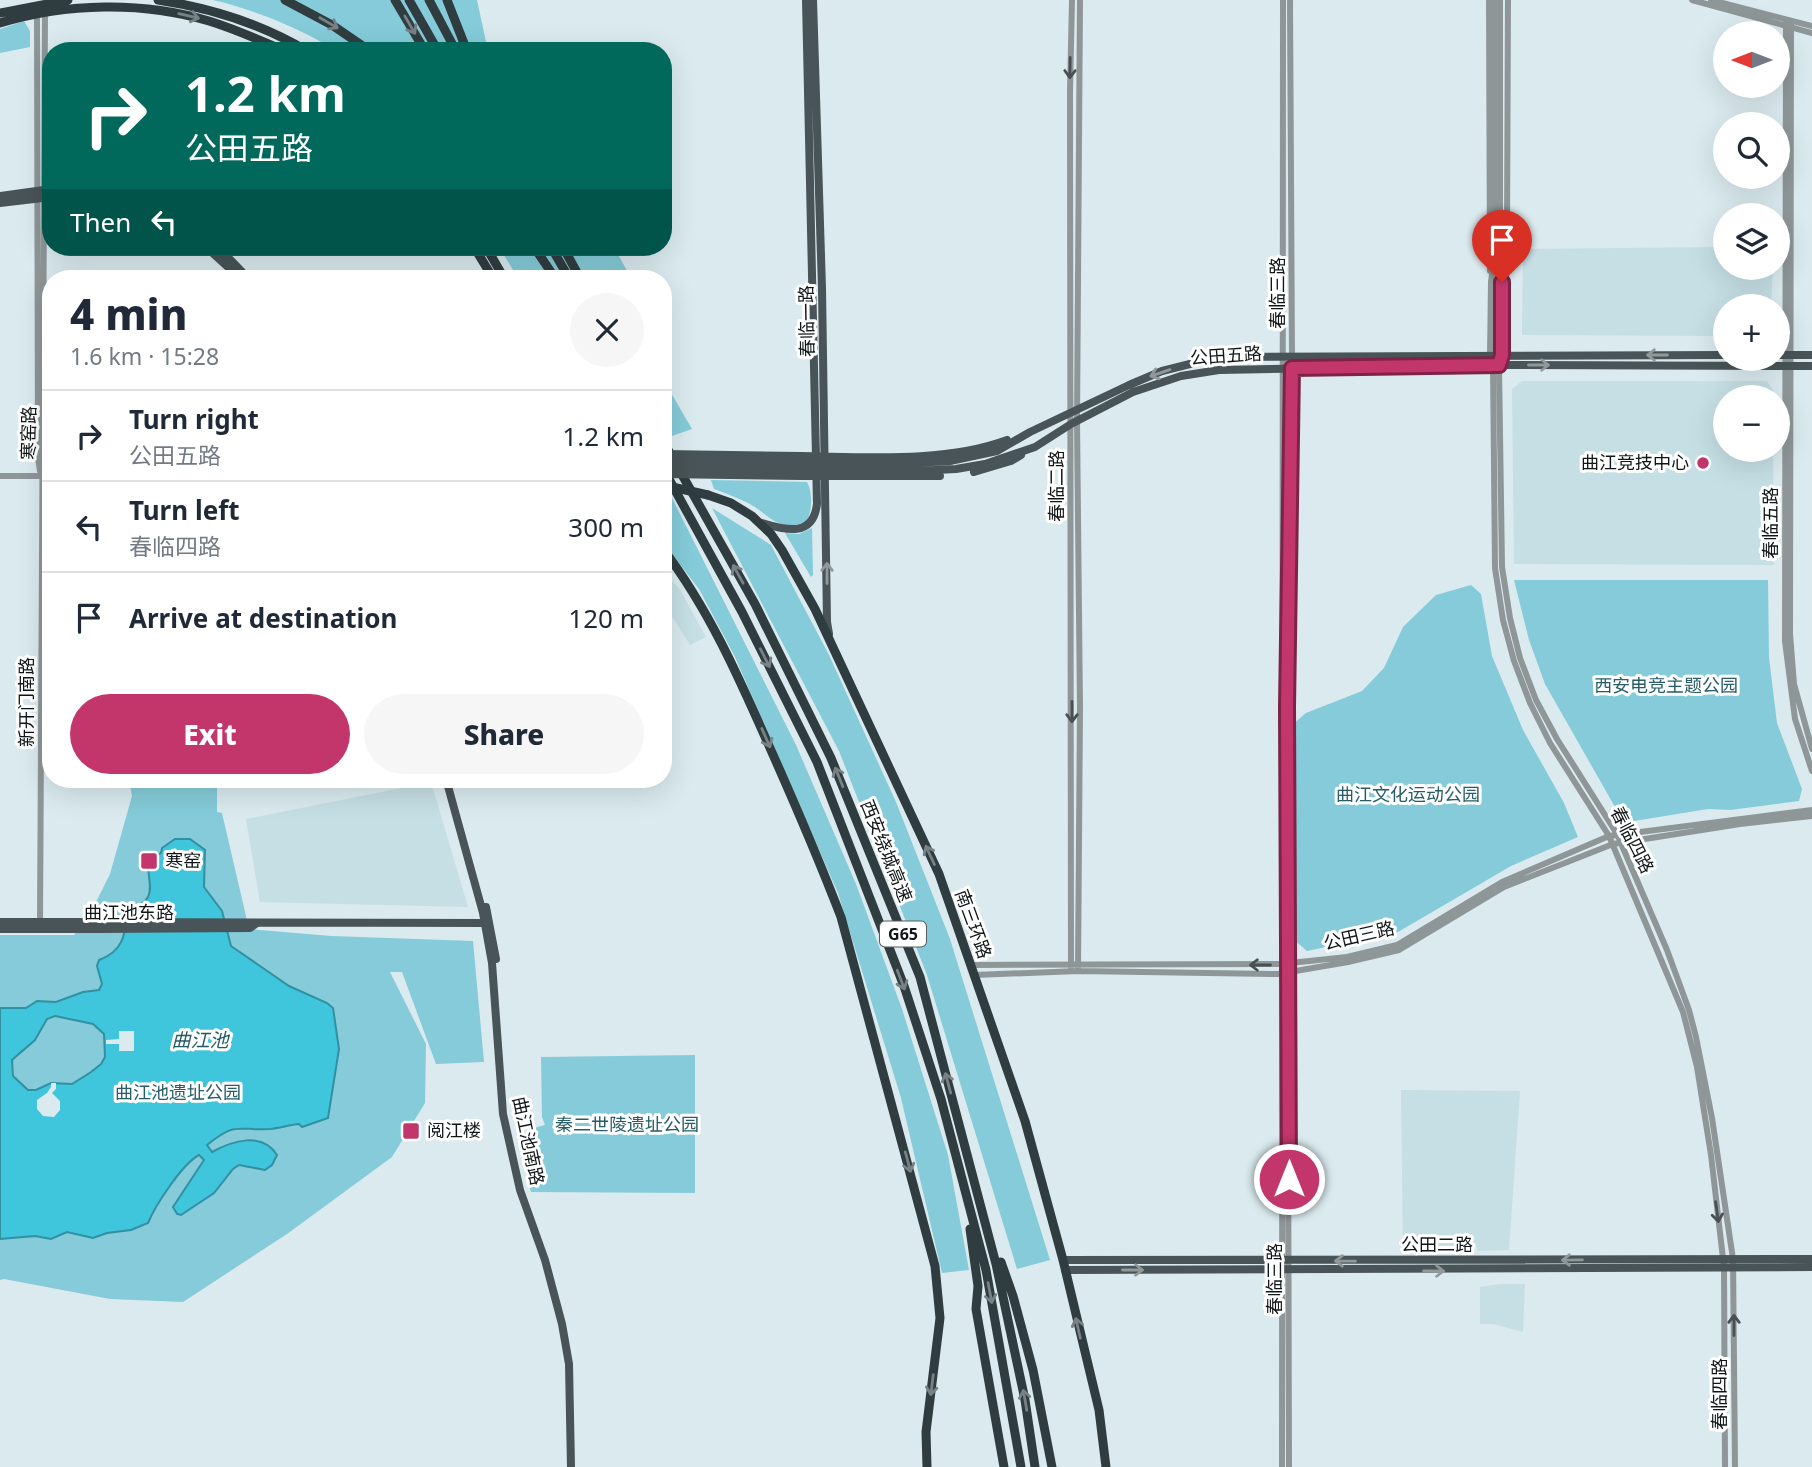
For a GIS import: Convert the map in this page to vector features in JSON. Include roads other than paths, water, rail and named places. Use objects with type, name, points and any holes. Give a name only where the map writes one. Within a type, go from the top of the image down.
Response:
[{"type":"highway","points":[[0,13],[68,0]]},
{"type":"highway","points":[[158,0],[242,19],[289,42]]},
{"type":"highway","points":[[285,0],[332,25],[357,42]]},
{"type":"highway","points":[[395,0],[420,42]]},
{"type":"highway","points":[[409,0],[433,42]]},
{"type":"highway","points":[[429,0],[451,42]]},
{"type":"highway","points":[[447,0],[463,42]]},
{"type":"highway","points":[[0,23],[41,13],[113,8],[179,13],[228,27],[264,42]]},
{"type":"highway","name":"西安绕城高速","points":[[672,456],[755,604],[831,758],[920,977],[996,1264],[1025,1400],[1035,1467]]},
{"type":"highway","name":"西安绕城高速","points":[[672,484],[736,600],[817,762],[904,986],[941,1100],[986,1270],[1021,1467]]},
{"type":"highway","name":"南三环路","points":[[672,487],[731,503],[762,523],[782,550],[830,641],[939,874],[1025,1121],[1099,1410],[1106,1467]]},
{"type":"highway","points":[[672,563],[688,586],[742,685],[822,867],[841,917],[935,1266],[940,1318],[926,1432],[927,1467]]},
{"type":"highway","points":[[956,1115],[981,1186],[1002,1267],[1013,1296],[1036,1381],[1052,1467]]},
{"type":"highway","points":[[954,1149],[971,1234],[978,1286],[976,1309],[1004,1467]]},
{"type":"main road","name":"春临一路","points":[[806,0],[820,456],[830,641]]},
{"type":"main road","name":"春临一路","points":[[813,0],[820,456]]},
{"type":"main road","points":[[0,196],[42,194]]},
{"type":"main road","points":[[0,203],[42,194]]},
{"type":"main road","points":[[216,256],[231,270]]},
{"type":"main road","points":[[227,256],[240,270]]},
{"type":"main road","name":"公田五路","points":[[672,461],[915,467],[978,456],[997,451],[1030,432],[1162,372],[1218,357],[1713,355]]},
{"type":"main road","points":[[1790,355],[1812,355]]},
{"type":"main road","name":"公田五路","points":[[672,468],[972,467],[1035,447],[1133,392],[1181,376],[1219,370],[1496,365],[1713,365]]},
{"type":"main road","name":"公田五路","points":[[1790,365],[1812,366]]},
{"type":"main road","points":[[672,454],[958,454],[1030,432]]},
{"type":"main road","points":[[672,474],[928,477],[971,472],[1011,461],[1035,447]]},
{"type":"main road","name":"春临一路","points":[[762,523],[793,530],[806,525],[813,519],[821,476]]},
{"type":"main road","name":"曲江池南路","points":[[451,788],[497,962],[508,1114],[525,1188],[550,1258],[575,1364],[574,1467]]},
{"type":"main road","name":"曲江池东路","points":[[0,922],[40,925],[487,923]]},
{"type":"main road","name":"曲江池东路","points":[[0,929],[40,925]]},
{"type":"main road","name":"公田二路","points":[[1064,1265],[1286,1270],[1546,1270],[1812,1259]]},
{"type":"main road","name":"公田二路","points":[[1064,1265],[1286,1260],[1729,1263],[1812,1268]]},
{"type":"street","name":"春临二路","points":[[1072,0],[1070,92],[1074,411],[1074,968]]},
{"type":"street","name":"春临二路","points":[[1074,411],[1080,0]]},
{"type":"street","name":"春临三路","points":[[1283,0],[1288,358]]},
{"type":"street","name":"春临三路","points":[[1289,1467],[1284,964],[1290,0]]},
{"type":"street","points":[[1489,0],[1488,254],[1491,282]]},
{"type":"street","points":[[1494,0],[1497,234]]},
{"type":"street","points":[[1497,234],[1500,0]]},
{"type":"street","points":[[1502,282],[1507,234],[1508,0]]},
{"type":"street","points":[[1692,0],[1780,21]]},
{"type":"street","points":[[1711,0],[1781,21]]},
{"type":"street","name":"寒窑路","points":[[41,13],[42,73]]},
{"type":"street","points":[[1790,23],[1812,26]]},
{"type":"street","points":[[1790,24],[1812,33]]},
{"type":"street","name":"春临五路","points":[[1785,294],[1787,98]]},
{"type":"street","name":"春临四路","points":[[1497,234],[1491,282],[1490,355],[1496,365],[1502,567],[1513,631],[1524,668],[1546,720],[1618,834],[1689,1010],[1712,1118],[1729,1263],[1735,1467]]},
{"type":"street","name":"春临四路","points":[[1497,234],[1502,282],[1502,355],[1496,365],[1495,568],[1503,620],[1530,703],[1550,743],[1613,844],[1683,1012],[1697,1067],[1729,1263],[1725,1467]]},
{"type":"street","name":"寒窑路","points":[[41,476],[38,446],[42,278]]},
{"type":"street","name":"春临五路","points":[[1788,371],[1790,658],[1794,684],[1812,749]]},
{"type":"street","name":"春临五路","points":[[1788,371],[1785,641],[1795,719],[1812,771]]},
{"type":"street","points":[[0,476],[41,476]]},
{"type":"street","name":"新开门南路","points":[[40,925],[41,476]]},
{"type":"street","name":"公田三路","points":[[974,975],[1074,968],[1284,964],[1347,957],[1397,945],[1502,882],[1609,836],[1812,810]]},
{"type":"street","name":"公田三路","points":[[971,965],[1284,973],[1348,962],[1399,950],[1504,887],[1613,844],[1812,816]]},
{"type":"street","name":"春临三路","points":[[1282,1467],[1286,1270]]},
{"type":"water","name":"曲江池","points":[[175,839],[190,839],[205,850],[204,887],[222,911],[231,946],[289,986],[333,1008],[339,1049],[328,1118],[302,1127],[299,1124],[270,1129],[231,1130],[217,1138],[207,1145],[212,1152],[228,1144],[246,1140],[263,1143],[277,1155],[272,1165],[265,1170],[239,1165],[214,1193],[181,1215],[177,1214],[173,1207],[204,1160],[199,1155],[177,1176],[148,1223],[131,1230],[93,1238],[67,1232],[51,1239],[35,1236],[0,1239],[0,1008],[26,1008],[37,1001],[56,1002],[83,992],[99,990],[102,984],[97,966],[99,960],[114,952],[122,941],[128,911],[138,907],[148,897],[148,865],[152,858],[161,853],[162,848]],"holes":[[[55,1016],[93,1024],[104,1034],[105,1057],[91,1072],[72,1084],[51,1083],[36,1090],[28,1090],[13,1076],[12,1060],[35,1040],[47,1019]]]},
{"type":"place","name":"曲江竞技中心","points":[[1703,463]]},
{"type":"place","name":"寒窑","points":[[149,861]]},
{"type":"place","name":"阅江楼","points":[[411,1131]]},
{"type":"park label","name":"西安电竞主题公园","points":[[1666,686]]},
{"type":"park label","name":"曲江文化运动公园","points":[[1408,795]]},
{"type":"park label","name":"曲江池遗址公园","points":[[178,1093]]},
{"type":"park label","name":"秦二世陵遗址公园","points":[[627,1125]]}]
